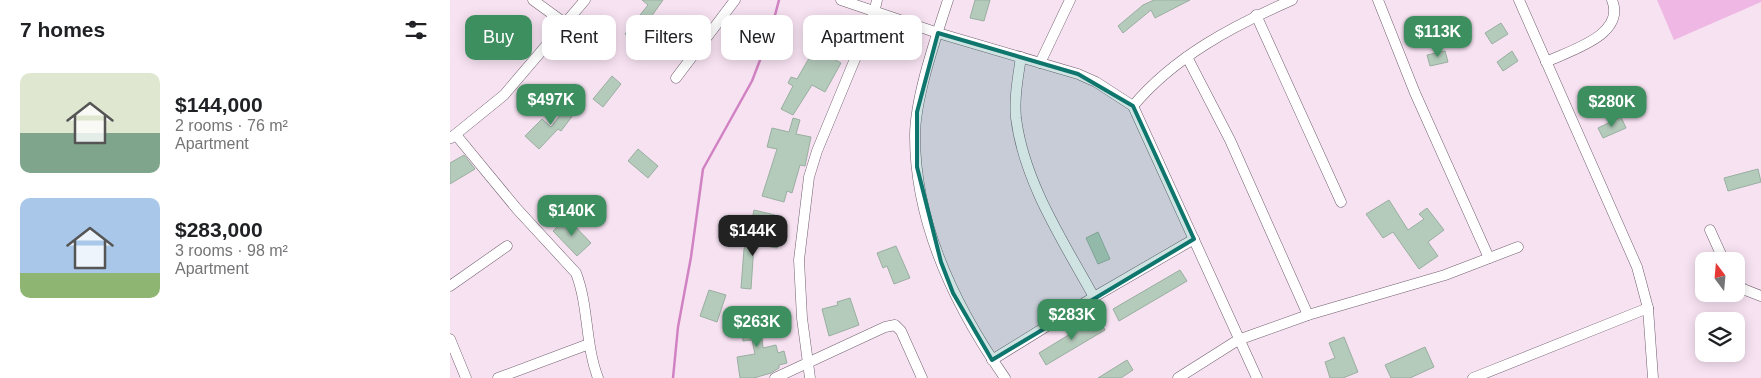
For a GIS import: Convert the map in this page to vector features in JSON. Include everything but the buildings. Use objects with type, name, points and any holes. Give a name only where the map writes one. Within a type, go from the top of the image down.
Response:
[{"type":"street","points":[[533,0],[554,15]]},
{"type":"street","points":[[573,15],[585,0]]},
{"type":"street","points":[[676,78],[735,0]]},
{"type":"street","points":[[841,0],[874,13],[1021,57],[1096,82],[1132,106],[1257,378]]},
{"type":"street","points":[[810,378],[806,365],[799,260],[809,177],[817,151],[874,13],[877,0]]},
{"type":"street","points":[[948,0],[917,112],[915,136],[917,167],[926,211],[941,262],[957,300],[992,360],[1005,378]]},
{"type":"street","points":[[1040,63],[1070,0]]},
{"type":"street","points":[[1132,106],[1162,76],[1212,39],[1256,15],[1292,0]]},
{"type":"street","points":[[1378,0],[1415,93],[1489,258]]},
{"type":"street","points":[[1519,0],[1637,267],[1648,308],[1653,378]]},
{"type":"street","points":[[1546,62],[1607,32],[1614,22],[1615,14],[1612,0]]},
{"type":"street","points":[[1256,15],[1341,202]]},
{"type":"street","points":[[542,51],[504,95],[453,137],[576,273],[580,284],[589,344],[598,378]]},
{"type":"street","points":[[1021,57],[1016,91],[1016,116],[1025,158],[1047,208],[1094,297]]},
{"type":"street","points":[[1186,57],[1230,140],[1308,315]]},
{"type":"street","points":[[1710,230],[1720,252]]},
{"type":"street","points":[[992,360],[1094,297],[1194,239]]},
{"type":"street","points":[[450,286],[508,246]]},
{"type":"street","points":[[1178,378],[1238,340],[1308,315],[1446,274],[1518,247]]},
{"type":"street","points":[[1745,288],[1761,296]]},
{"type":"street","points":[[1472,378],[1648,308]]},
{"type":"street","points":[[775,378],[885,327],[895,325],[900,331],[922,378]]},
{"type":"street","points":[[450,339],[466,378]]},
{"type":"street","points":[[498,378],[517,375],[589,344]]},
{"type":"highlighted area","points":[[938,33],[1078,74],[1133,106],[1194,239],[992,360],[953,293],[941,262],[917,167],[917,112]]},
{"type":"shaded area","points":[[1657,0],[1761,0],[1761,2],[1674,40]]},
{"type":"waterway","points":[[673,378],[678,327],[691,257],[703,169],[752,81],[770,34],[779,0]]}]
